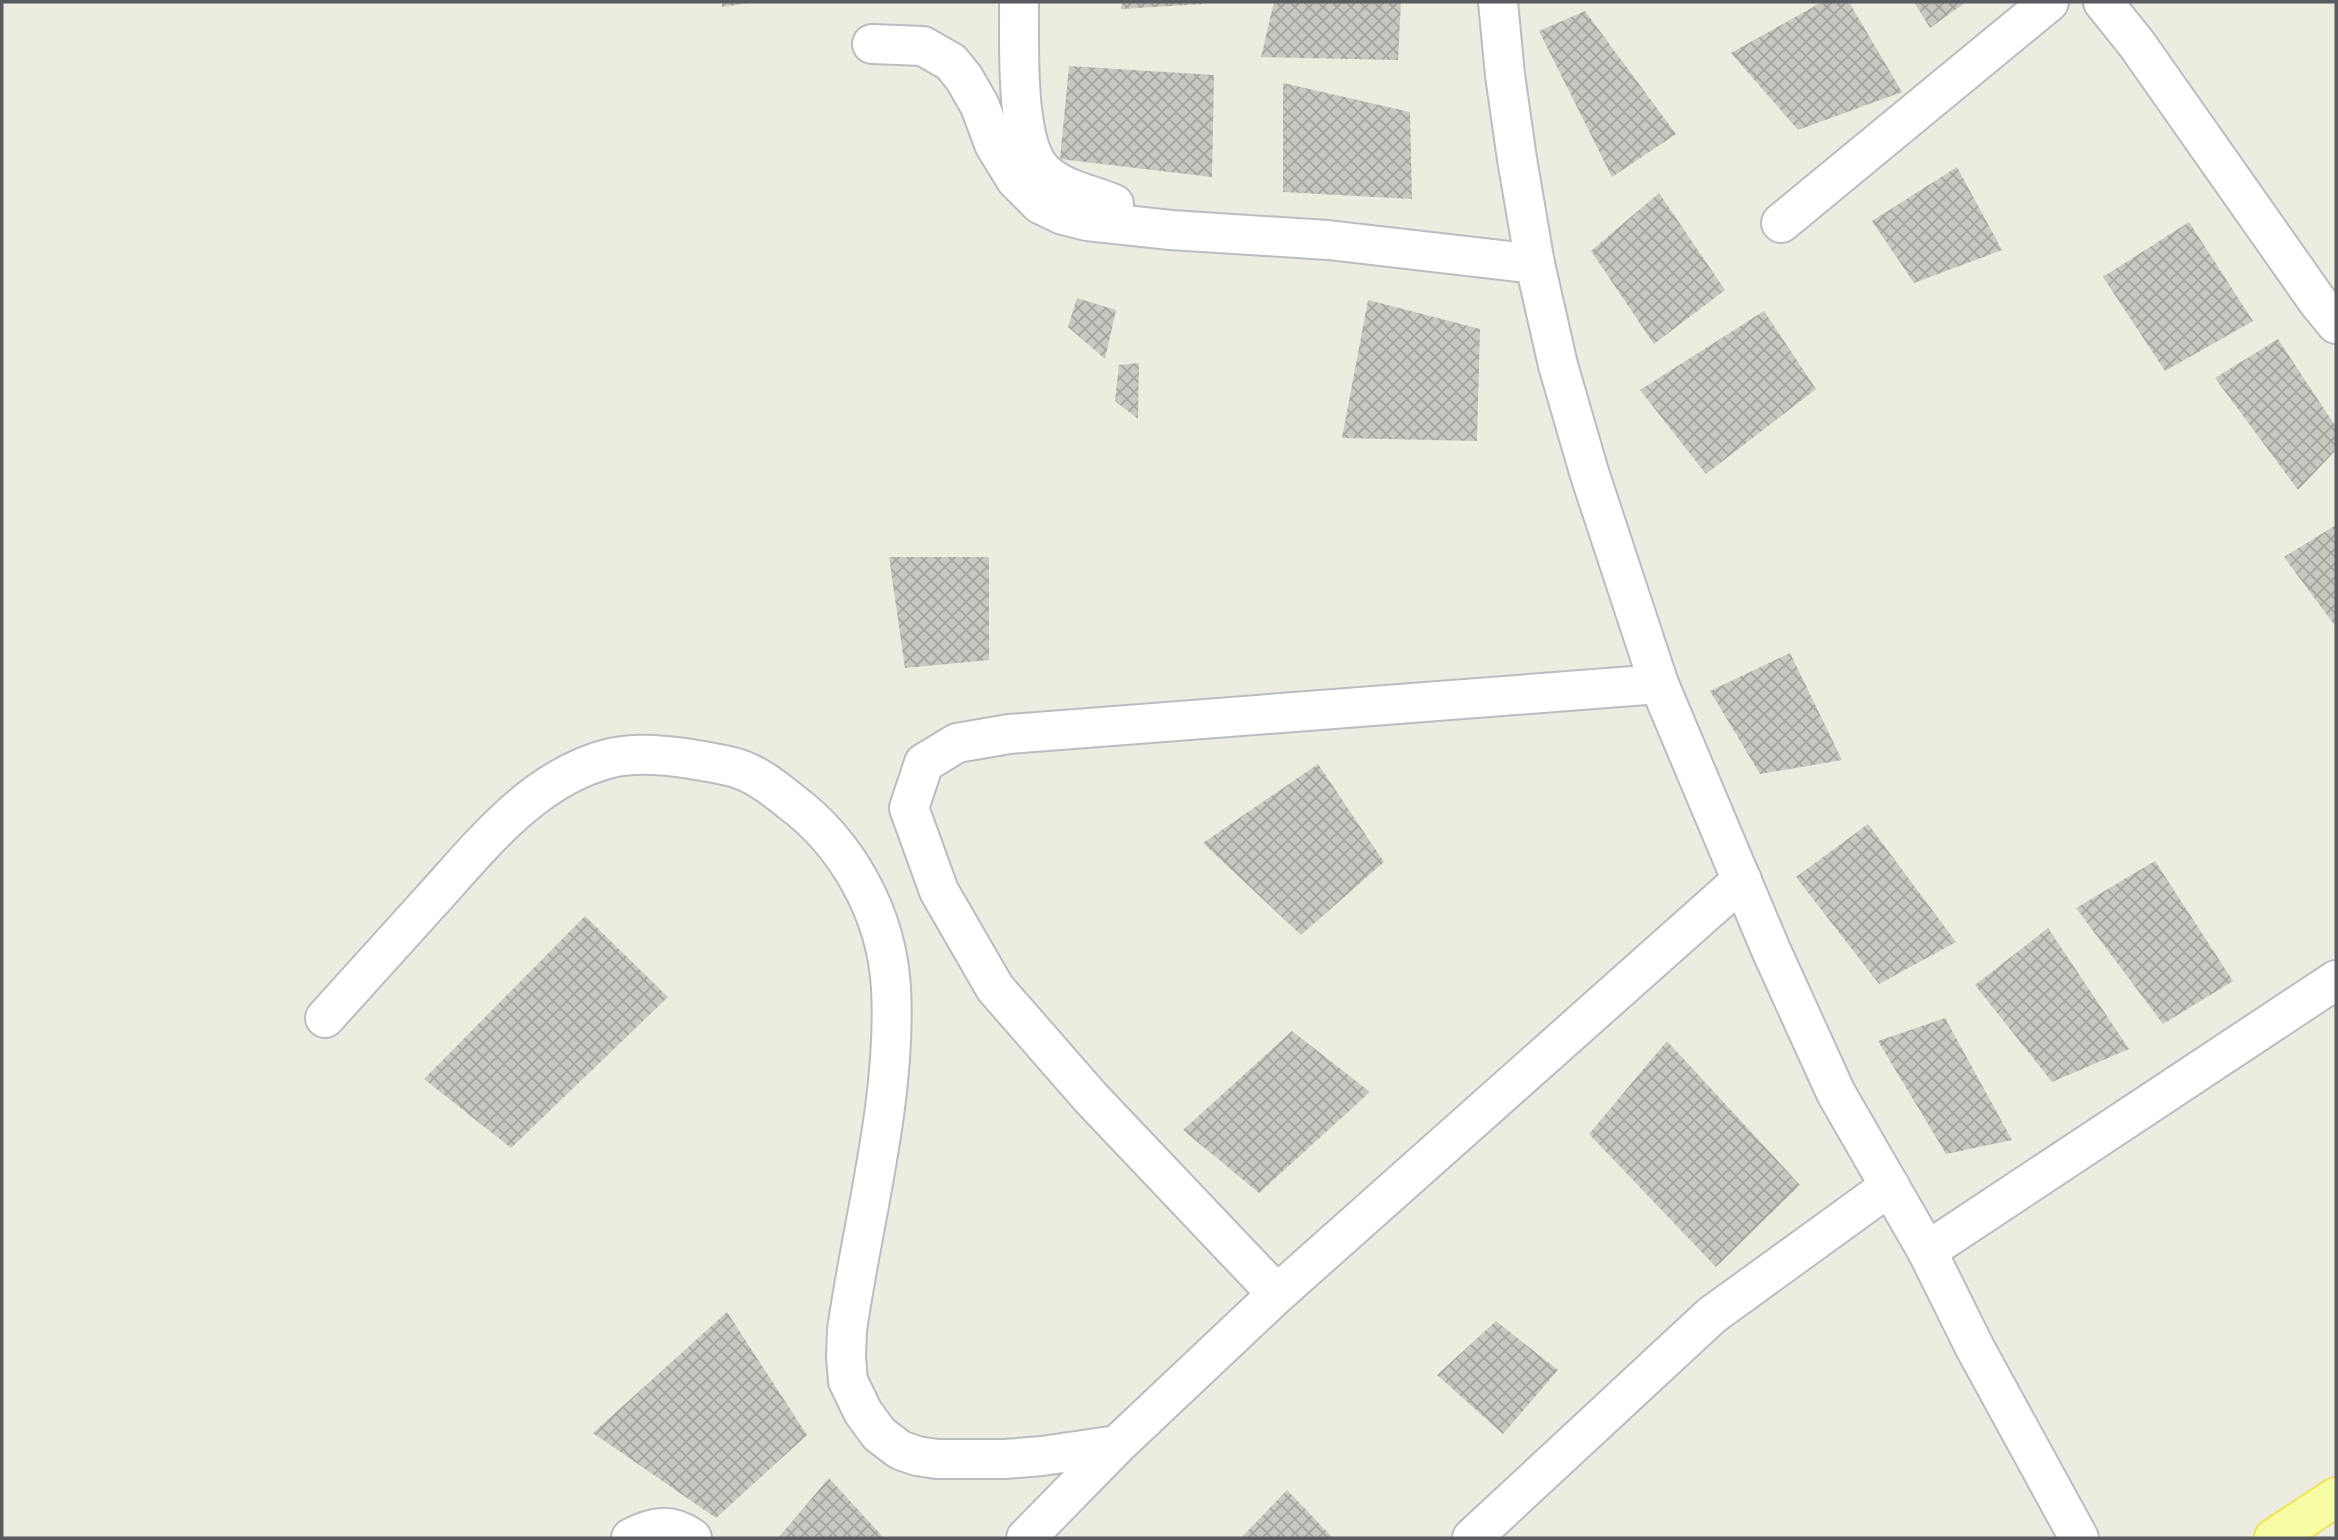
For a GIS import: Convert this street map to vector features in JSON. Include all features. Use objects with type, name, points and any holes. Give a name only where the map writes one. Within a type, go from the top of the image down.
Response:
[{"type":"main road","points":[[2274,1538],[2336,1497]]},
{"type":"street","points":[[1019,2],[1022,107],[1034,158],[1043,173],[1076,192],[1109,202],[1171,230]]},
{"type":"street","points":[[1498,2],[1506,87],[1535,264],[1559,365],[1589,472],[1659,684],[1836,1093],[1927,1251],[1975,1348],[2078,1537]]},
{"type":"street","points":[[1781,223],[2049,2]]},
{"type":"street","points":[[2103,2],[2136,43],[2336,324]]},
{"type":"street","points":[[872,44],[923,46],[951,62],[980,106],[994,144],[1016,180],[1040,204],[1063,215],[1087,221],[1171,230],[1328,240],[1535,264]]},
{"type":"street","points":[[1277,1294],[1091,1098],[995,988],[939,891],[909,808],[924,764],[957,743],[1009,734],[1659,684]]},
{"type":"street","points":[[325,1018],[488,838],[522,804],[546,788],[579,769],[612,758],[643,755],[676,757],[741,769],[770,785],[801,808],[855,870],[868,897],[882,940],[891,985],[890,1040],[883,1124],[847,1329],[848,1381],[863,1412],[879,1434],[900,1450],[937,1459],[1042,1456],[1117,1445]]},
{"type":"street","points":[[1027,1538],[1117,1445],[1277,1294],[1742,880]]},
{"type":"street","points":[[1927,1251],[2336,980]]},
{"type":"street","points":[[1472,1538],[1712,1315],[1890,1186]]},
{"type":"street","points":[[631,1538],[663,1527],[680,1530],[692,1538]]},
{"type":"building","points":[[722,2],[747,2],[748,3],[722,7]]},
{"type":"building","points":[[1122,2],[1202,2],[1202,4],[1121,9]]},
{"type":"building","points":[[1274,2],[1401,2],[1398,60],[1261,57]]},
{"type":"building","points":[[1822,2],[1849,2],[1902,92],[1798,130],[1731,53]]},
{"type":"building","points":[[1914,2],[1966,2],[1930,28]]},
{"type":"building","points":[[1585,11],[1676,134],[1612,177],[1539,31]]},
{"type":"building","points":[[1069,66],[1214,75],[1212,177],[1060,159]]},
{"type":"building","points":[[1283,83],[1410,112],[1412,199],[1283,192]]},
{"type":"building","points":[[1957,167],[2002,250],[1914,283],[1872,221]]},
{"type":"building","points":[[1659,193],[1725,290],[1654,344],[1591,251]]},
{"type":"building","points":[[2189,222],[2253,321],[2165,371],[2103,277]]},
{"type":"building","points":[[1077,298],[1116,310],[1105,359],[1068,327]]},
{"type":"building","points":[[1368,300],[1480,329],[1477,441],[1342,438]]},
{"type":"building","points":[[1764,311],[1816,389],[1706,474],[1640,390]]},
{"type":"building","points":[[2278,339],[2336,427],[2336,450],[2298,490],[2215,378]]},
{"type":"building","points":[[1139,363],[1138,419],[1115,401],[1119,365]]},
{"type":"building","points":[[2336,525],[2336,627],[2284,557]]},
{"type":"building","points":[[889,557],[989,557],[989,660],[905,668]]},
{"type":"building","points":[[1790,653],[1842,760],[1760,774],[1710,691]]},
{"type":"building","points":[[1318,764],[1384,862],[1301,935],[1203,843]]},
{"type":"building","points":[[1868,824],[1956,942],[1879,984],[1796,877]]},
{"type":"building","points":[[2155,861],[2233,981],[2163,1024],[2076,908]]},
{"type":"building","points":[[585,916],[668,997],[511,1148],[424,1079]]},
{"type":"building","points":[[2048,928],[2129,1049],[2052,1082],[1975,985]]},
{"type":"building","points":[[1945,1018],[2012,1140],[1946,1154],[1878,1041]]},
{"type":"building","points":[[1292,1031],[1370,1092],[1259,1193],[1183,1130]]},
{"type":"building","points":[[1667,1041],[1800,1185],[1716,1267],[1589,1134]]},
{"type":"building","points":[[727,1312],[807,1435],[716,1518],[593,1433]]},
{"type":"building","points":[[1496,1321],[1558,1370],[1503,1434],[1437,1375]]},
{"type":"building","points":[[829,1478],[884,1538],[778,1538]]},
{"type":"building","points":[[1287,1490],[1333,1538],[1241,1538]]}]
